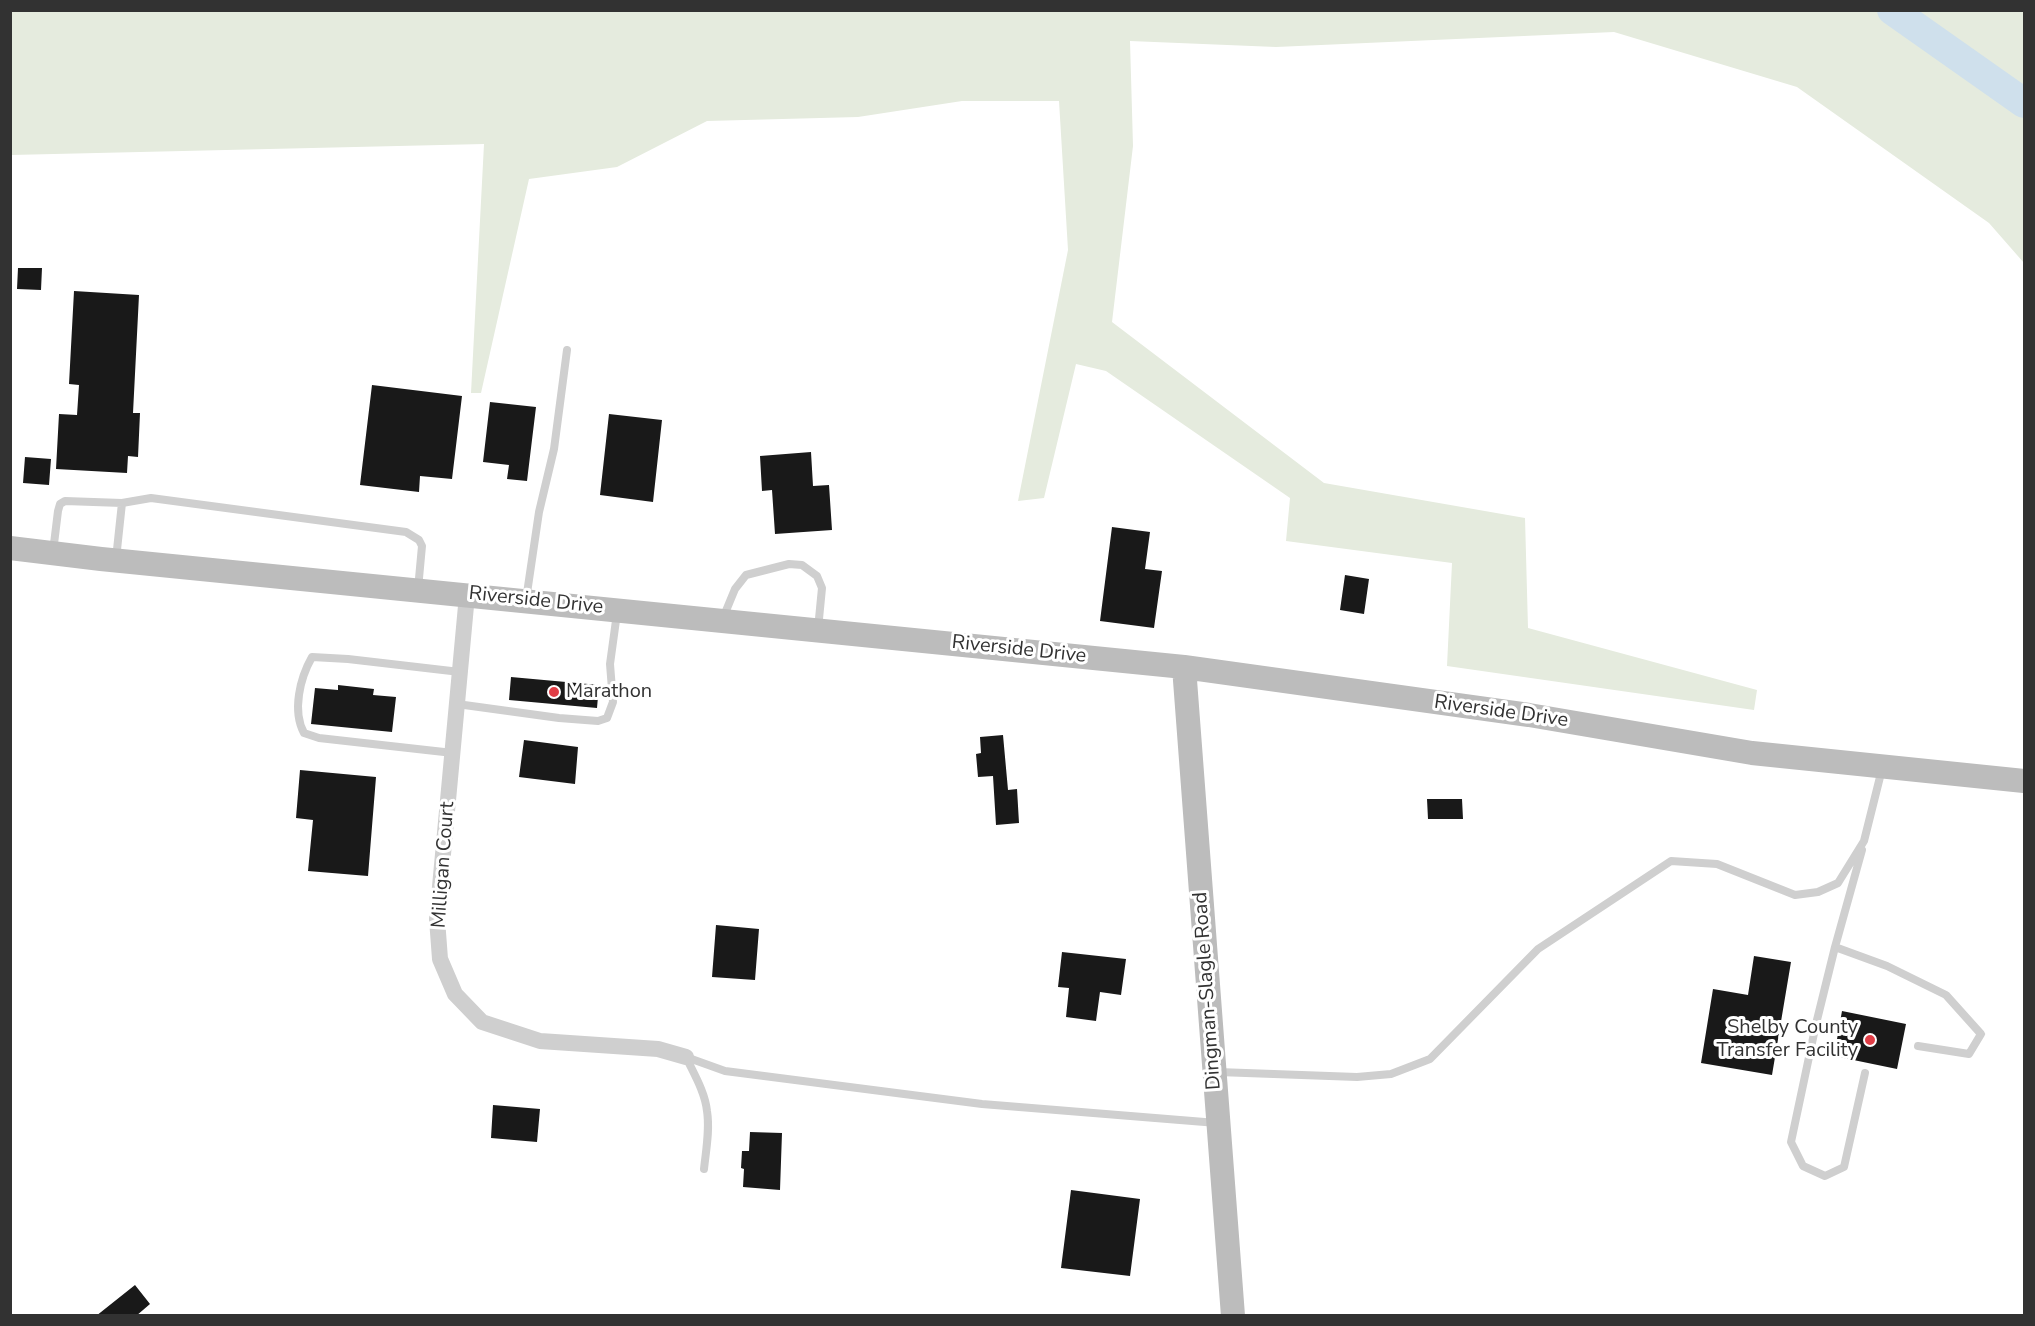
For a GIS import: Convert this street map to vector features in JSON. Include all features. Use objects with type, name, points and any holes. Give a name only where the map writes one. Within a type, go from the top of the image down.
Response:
[{"type":"main road","name":"Riverside Drive","points":[[10,548],[1184,667],[1529,715],[1752,753],[2025,781]]},
{"type":"main road","name":"Dingman-Slagle Road","points":[[1184,667],[1233,1316]]},
{"type":"street","name":"Milligan Court","points":[[467,594],[437,919],[440,959],[455,994],[482,1022],[540,1041],[658,1049],[686,1057]]},
{"type":"lane","points":[[526,600],[539,512],[554,449],[567,350]]},
{"type":"lane","points":[[53,553],[60,504],[70,500],[122,503],[151,498],[406,532],[419,540],[422,546],[418,590]]},
{"type":"lane","points":[[116,560],[122,503]]},
{"type":"lane","points":[[722,620],[735,589],[746,575],[789,564],[802,565],[817,576],[822,588],[818,629]]},
{"type":"lane","points":[[457,704],[559,718],[598,721],[607,718],[613,702],[610,664],[618,610]]},
{"type":"lane","points":[[453,753],[319,738],[304,734],[298,723],[298,704],[306,668],[312,657],[460,672]]},
{"type":"lane","points":[[1865,1073],[1844,1167],[1825,1176],[1803,1166],[1791,1143],[1816,1024],[1882,766]]},
{"type":"lane","points":[[1213,1071],[1357,1077],[1391,1074],[1430,1059],[1538,949],[1671,861],[1717,864],[1795,895],[1818,892],[1838,883],[1864,841]]},
{"type":"lane","points":[[1835,947],[1887,966],[1946,995],[1981,1034],[1970,1054],[1918,1046]]},
{"type":"lane","points":[[686,1057],[725,1071],[982,1104],[1217,1123]]},
{"type":"lane","points":[[686,1057],[701,1088],[707,1108],[704,1168]]},
{"type":"shaded area","points":[[10,11],[2024,11],[2024,263],[1989,223],[1797,87],[1614,32],[1276,47],[1130,41],[1133,146],[1112,322],[1324,483],[1525,518],[1528,628],[1757,690],[1754,710],[1447,666],[1452,563],[1286,541],[1290,498],[1106,371],[1076,364],[1044,498],[1018,501],[1068,250],[1059,101],[962,101],[858,117],[707,121],[617,167],[529,179],[481,393],[471,393],[484,144],[11,155]]},
{"type":"building","points":[[18,268],[42,268],[41,290],[17,289]]},
{"type":"building","points":[[74,291],[139,295],[133,413],[140,413],[138,457],[128,456],[127,473],[56,469],[59,414],[77,415],[79,385],[69,384]]},
{"type":"building","points":[[372,385],[462,396],[452,479],[420,476],[419,492],[360,485]]},
{"type":"building","points":[[490,402],[536,407],[527,481],[507,479],[509,465],[483,462]]},
{"type":"building","points":[[609,414],[662,420],[653,502],[600,495]]},
{"type":"building","points":[[811,452],[813,486],[829,485],[832,530],[775,534],[772,490],[762,491],[760,456]]},
{"type":"building","points":[[25,457],[51,459],[49,485],[23,483]]},
{"type":"building","points":[[1112,527],[1150,532],[1145,569],[1162,571],[1154,628],[1100,621]]},
{"type":"building","points":[[1345,575],[1369,579],[1364,614],[1340,610]]},
{"type":"building","name":"Marathon","points":[[511,677],[599,685],[597,708],[509,700]]},
{"type":"building","points":[[338,685],[374,689],[373,695],[396,697],[392,732],[311,724],[315,688],[338,690]]},
{"type":"building","points":[[1003,735],[1008,790],[1017,789],[1019,823],[996,825],[993,776],[978,777],[976,754],[981,753],[980,737]]},
{"type":"building","points":[[524,740],[578,747],[575,784],[519,777]]},
{"type":"building","points":[[300,770],[376,777],[368,876],[308,871],[313,820],[296,818]]},
{"type":"building","points":[[1427,799],[1462,799],[1463,819],[1428,819]]},
{"type":"building","points":[[716,925],[759,929],[755,980],[712,977]]},
{"type":"building","points":[[1062,952],[1126,959],[1121,995],[1100,992],[1096,1021],[1066,1017],[1069,988],[1058,987]]},
{"type":"building","points":[[1754,956],[1791,962],[1772,1075],[1701,1063],[1713,989],[1748,995]]},
{"type":"building","name":"Shelby County Transfer Facility","points":[[1842,1011],[1906,1024],[1897,1069],[1834,1056]]},
{"type":"building","points":[[493,1105],[540,1109],[537,1142],[491,1138]]},
{"type":"building","points":[[750,1132],[782,1133],[780,1190],[743,1187],[742,1151],[749,1151]]},
{"type":"building","points":[[1071,1190],[1140,1199],[1130,1276],[1061,1268]]},
{"type":"building","points":[[135,1285],[150,1304],[136,1316],[96,1316]]},
{"type":"waterway","points":[[1892,10],[2024,103]]},
{"type":"place","name":"Marathon","points":[[554,692]]},
{"type":"place","name":"Shelby County Transfer Facility","points":[[1870,1040]]}]
